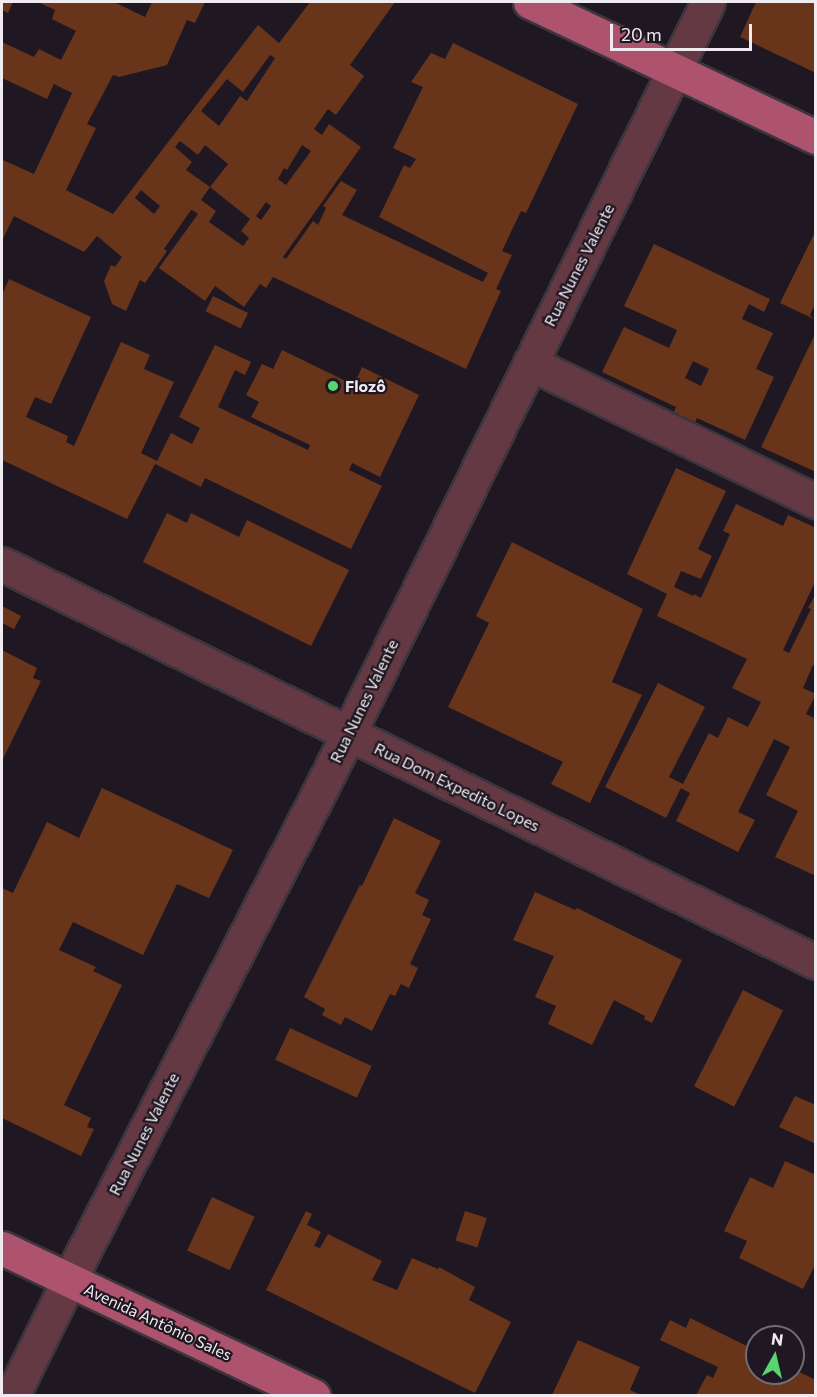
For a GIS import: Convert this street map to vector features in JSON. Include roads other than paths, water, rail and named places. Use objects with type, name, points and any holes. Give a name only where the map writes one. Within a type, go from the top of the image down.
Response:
[{"type":"main road","points":[[530,2],[816,137]]},
{"type":"main road","name":"Avenida Antônio Sales","points":[[2,1248],[314,1395]]},
{"type":"street","name":"Rua Nunes Valente","points":[[12,1395],[348,735],[708,2]]},
{"type":"street","points":[[530,363],[816,501]]},
{"type":"street","name":"Rua Dom Expedito Lopes","points":[[2,564],[816,962]]},
{"type":"place","name":"Flozô","points":[[333,386]]}]
